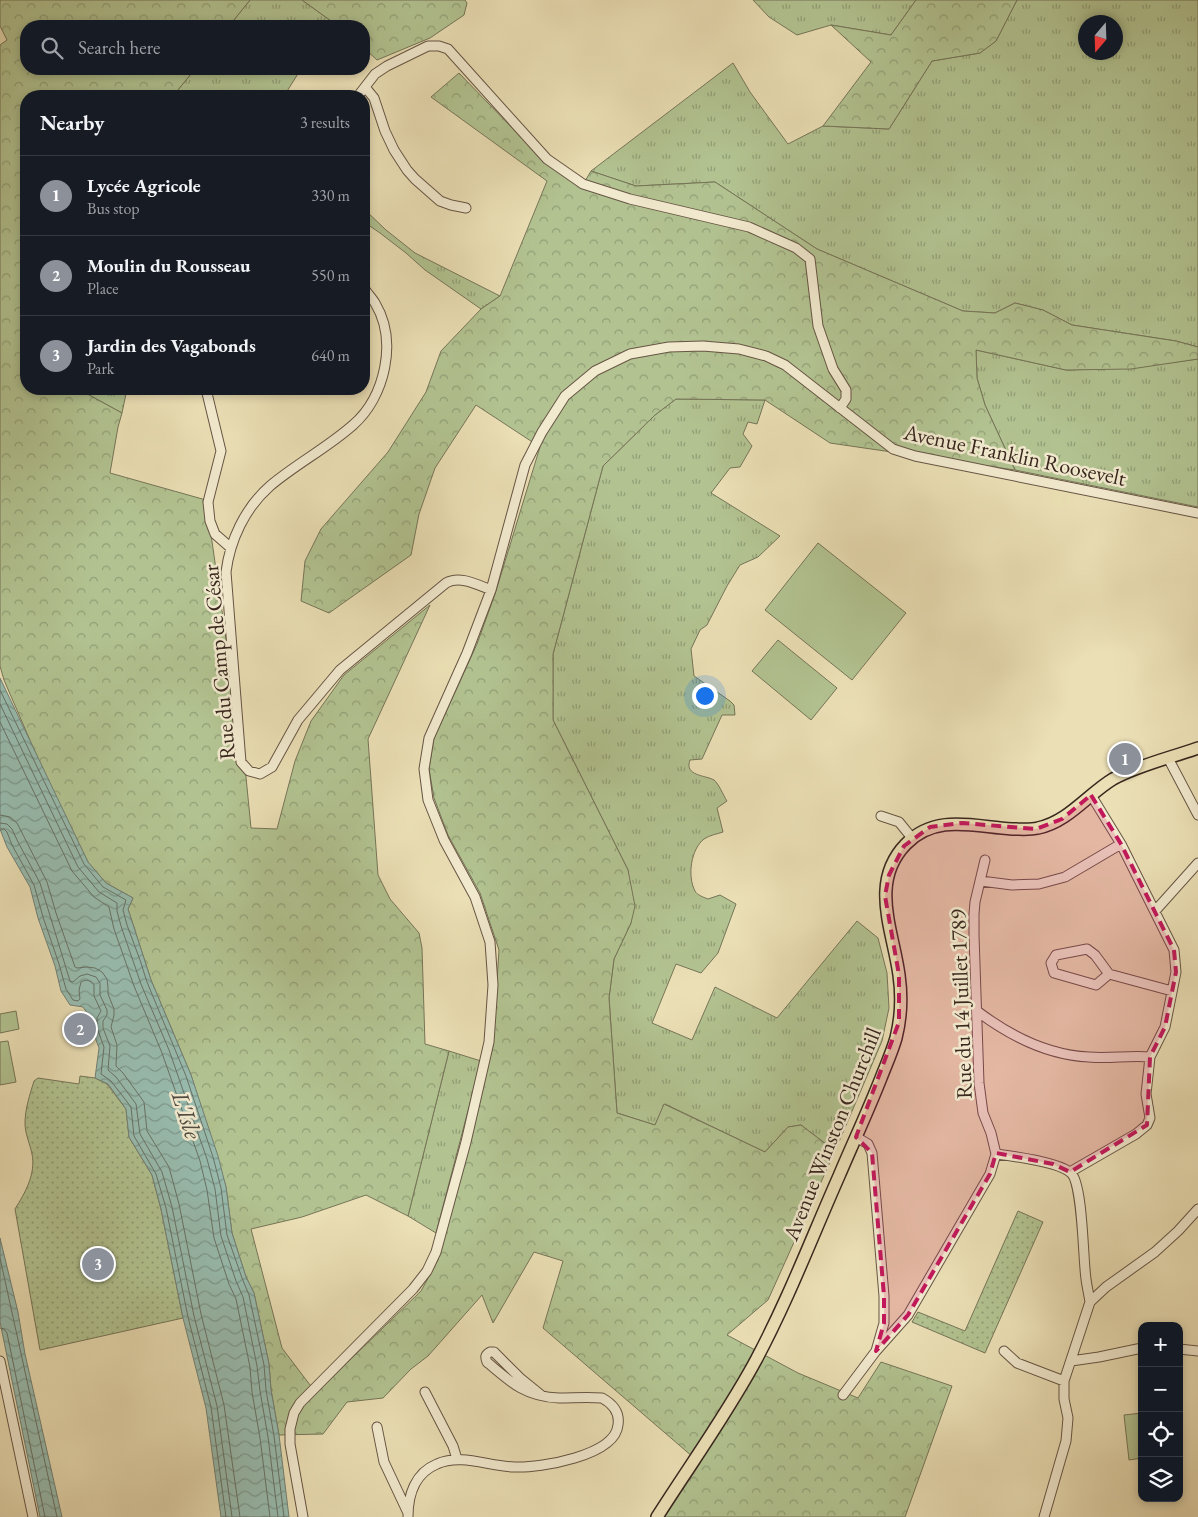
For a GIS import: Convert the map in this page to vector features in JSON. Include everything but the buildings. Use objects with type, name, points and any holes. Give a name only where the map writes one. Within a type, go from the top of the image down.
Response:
[{"type":"main road","name":"Avenue Winston Churchill","points":[[657,1517],[758,1357],[856,1137],[896,1040],[902,1002],[900,975],[887,916],[885,896],[887,881],[896,858],[904,846],[912,838],[930,828],[952,823],[1004,828],[1036,829],[1047,826],[1062,819],[1091,794],[1131,770],[1198,748]]},
{"type":"street","points":[[363,90],[375,74],[386,66],[428,46],[439,46],[448,49],[547,159],[583,184],[630,200],[748,227],[796,248],[810,259],[818,326],[833,369],[846,390],[846,399],[840,408]]},
{"type":"street","points":[[370,93],[374,98],[385,131],[394,150],[407,170],[440,201],[466,208]]},
{"type":"street","name":"Rue du Camp de César","points":[[370,296],[376,304],[383,325],[386,356],[381,383],[371,403],[354,424],[270,486],[242,522],[228,555],[226,572],[241,762],[249,771],[260,774],[272,767],[298,720],[340,670],[446,583],[459,579],[491,590]]},
{"type":"street","name":"Avenue Franklin Roosevelt","points":[[303,1517],[290,1444],[290,1429],[294,1412],[300,1403],[413,1289],[427,1271],[436,1252],[464,1151],[490,1042],[493,985],[490,942],[475,897],[440,832],[428,800],[424,769],[429,738],[467,653],[491,590],[525,465],[542,432],[565,396],[594,371],[630,354],[669,347],[702,346],[739,349],[766,356],[785,365],[893,450],[1198,513]]},
{"type":"street","points":[[207,395],[221,451],[208,502],[210,521],[216,534],[231,548]]},
{"type":"street","points":[[1168,758],[1198,815]]},
{"type":"street","points":[[1070,1172],[1136,1134],[1147,1125],[1150,1118],[1146,1094],[1150,1057],[1164,1027],[1176,972],[1174,950],[1121,844],[1091,794]]},
{"type":"street","points":[[881,816],[899,822],[912,838]]},
{"type":"street","points":[[981,881],[1012,885],[1039,884],[1065,878],[1121,844]]},
{"type":"street","name":"Rue du 14 Juillet 1789","points":[[985,860],[974,914],[977,1011],[983,1113],[991,1133],[996,1154]]},
{"type":"street","points":[[1155,911],[1198,863]]},
{"type":"street","points":[[1109,974],[1096,985],[1054,973],[1051,962],[1056,955],[1086,949],[1095,955],[1109,974],[1172,991]]},
{"type":"street","points":[[977,1011],[1016,1037],[1044,1049],[1063,1054],[1107,1058],[1150,1057]]},
{"type":"street","points":[[856,1137],[868,1144],[872,1152],[884,1296],[884,1324],[876,1351]]},
{"type":"street","points":[[843,1395],[876,1351],[908,1315],[990,1174],[996,1154],[1052,1164],[1070,1172],[1075,1180],[1079,1197],[1086,1280],[1090,1302],[1064,1381],[1064,1399],[1068,1418],[1066,1441],[1044,1517]]},
{"type":"street","points":[[1090,1302],[1106,1287],[1155,1252],[1198,1209]]},
{"type":"street","points":[[1071,1361],[1138,1349]]},
{"type":"street","points":[[1183,1349],[1198,1351]]},
{"type":"street","points":[[1004,1351],[1017,1363],[1064,1381]]},
{"type":"street","points":[[408,1515],[414,1485],[428,1468],[438,1463],[457,1460],[516,1467],[564,1461],[588,1453],[607,1443],[616,1433],[618,1418],[614,1407],[602,1398],[559,1398],[541,1395],[525,1391],[507,1380],[487,1362],[486,1355],[494,1352],[520,1378],[541,1395]]},
{"type":"street","points":[[0,1362],[32,1517]]},
{"type":"street","points":[[425,1392],[453,1446],[457,1460]]},
{"type":"street","points":[[377,1427],[384,1462],[408,1515]]},
{"type":"highlighted area","points":[[1091,795],[1121,844],[1174,950],[1176,972],[1165,1027],[1150,1057],[1147,1125],[1070,1172],[1053,1164],[996,1153],[990,1174],[908,1315],[876,1351],[884,1323],[884,1296],[872,1153],[856,1137],[899,1022],[899,975],[885,896],[889,875],[904,846],[930,827],[962,823],[1036,829],[1062,819]]},
{"type":"green space","points":[[0,0],[250,0],[234,20],[20,20],[20,75],[190,75],[178,90],[20,90],[20,395],[89,395],[122,413],[110,473],[206,500],[246,777],[251,828],[277,829],[295,761],[311,721],[344,675],[430,605],[368,739],[378,875],[390,899],[419,933],[422,948],[425,1044],[449,1051],[408,1216],[366,1195],[302,1217],[251,1229],[282,1348],[310,1385],[318,1391],[421,1291],[438,1260],[493,1046],[499,950],[480,893],[448,835],[434,798],[429,769],[434,738],[477,644],[495,594],[540,447],[476,405],[435,468],[419,514],[411,555],[329,613],[301,601],[305,561],[321,529],[388,452],[426,392],[441,351],[481,309],[500,296],[547,181],[431,97],[459,73],[545,162],[581,188],[591,171],[636,186],[715,182],[817,249],[963,311],[995,313],[1015,303],[1043,310],[1072,325],[1176,341],[1198,347],[1198,359],[1131,369],[1066,370],[976,350],[977,378],[985,405],[1015,470],[830,443],[765,400],[676,399],[655,415],[603,466],[553,654],[553,720],[628,870],[635,906],[631,923],[614,959],[609,998],[617,1113],[655,1125],[664,1104],[765,1152],[788,1127],[801,1125],[835,1151],[768,1300],[727,1335],[798,1373],[858,1398],[881,1362],[952,1386],[905,1517],[664,1517],[700,1463],[543,1328],[563,1261],[534,1252],[493,1323],[482,1295],[428,1356],[411,1369],[383,1398],[347,1402],[323,1434],[279,1435],[271,1390],[269,1364],[254,1293],[246,1277],[232,1233],[226,1187],[191,1075],[151,980],[128,909],[133,898],[106,883],[88,862],[45,775],[4,680],[0,666],[0,45],[7,40],[0,26]]},
{"type":"green space","points":[[250,0],[302,0],[330,20],[234,20]]},
{"type":"green space","points":[[302,0],[465,0],[467,3],[464,15],[430,38],[377,60],[370,54],[370,20],[330,20]]},
{"type":"green space","points":[[753,0],[916,0],[891,35],[831,25],[797,35],[769,17]]},
{"type":"green space","points":[[916,0],[1017,0],[996,41],[980,53],[932,61],[889,129],[823,126],[871,62],[831,25],[891,35]]},
{"type":"green space","points":[[1017,0],[1198,0],[1198,347],[1176,341],[1072,325],[1043,310],[1015,303],[995,313],[963,311],[817,249],[715,182],[636,186],[591,171],[733,63],[750,92],[788,144],[823,126],[889,129],[932,61],[980,53],[996,41]]},
{"type":"green space","points":[[190,75],[297,75],[288,90],[178,90]]},
{"type":"green space","points":[[370,215],[415,253],[500,296],[481,309],[425,270],[370,226]]},
{"type":"green space","points":[[976,350],[1066,370],[1131,368],[1198,359],[1198,507],[1015,470],[985,405],[977,378]]},
{"type":"green space","points":[[89,395],[126,395],[122,413]]},
{"type":"green space","points":[[676,399],[765,400],[757,424],[748,422],[743,434],[752,446],[740,467],[730,468],[711,493],[780,536],[758,557],[740,565],[707,625],[700,630],[691,649],[694,676],[730,701],[734,705],[735,715],[722,715],[702,759],[690,760],[690,769],[696,774],[714,780],[727,801],[717,808],[723,832],[706,838],[700,843],[693,856],[691,878],[695,891],[699,895],[708,899],[720,895],[736,904],[718,953],[701,973],[676,964],[652,1023],[692,1040],[715,987],[777,1018],[857,921],[878,938],[887,973],[889,1008],[882,1041],[835,1151],[801,1125],[788,1127],[765,1152],[665,1104],[655,1125],[617,1113],[609,998],[614,959],[631,923],[628,870],[553,720],[553,654],[603,466],[655,415]]},
{"type":"green space","points":[[818,543],[906,613],[852,680],[765,610]]},
{"type":"green space","points":[[778,640],[837,688],[811,720],[752,671]]},
{"type":"green space","points":[[16,1011],[19,1029],[0,1033],[0,1014]]},
{"type":"green space","points":[[8,1041],[16,1082],[0,1085],[0,1042]]},
{"type":"green space","points":[[449,1051],[481,1061],[436,1233],[408,1216]]},
{"type":"green space","points":[[80,1076],[95,1078],[107,1084],[126,1109],[129,1137],[152,1175],[161,1209],[183,1318],[40,1350],[15,1209],[26,1190],[31,1176],[33,1161],[25,1127],[25,1118],[34,1081],[38,1078],[79,1084]]},
{"type":"green space","points":[[1018,1211],[1043,1222],[985,1353],[912,1322],[918,1312],[965,1331]]},
{"type":"green space","points":[[1138,1413],[1138,1459],[1129,1460],[1124,1415]]},
{"type":"water","name":"L'Isle","points":[[0,678],[88,862],[106,883],[133,898],[128,909],[151,980],[191,1075],[218,1156],[226,1187],[232,1233],[246,1277],[254,1293],[269,1364],[289,1517],[221,1517],[206,1408],[183,1318],[161,1209],[152,1175],[129,1137],[126,1109],[108,1084],[95,1078],[99,1048],[92,1029],[92,1020],[83,1007],[70,1005],[61,991],[30,887],[7,847],[0,829]]},
{"type":"water","points":[[0,1238],[18,1312],[25,1354],[62,1517],[40,1517],[0,1322]]},
{"type":"place","name":"Lycée Agricole","points":[[1125,759]]},
{"type":"place","name":"Moulin du Rousseau","points":[[80,1029]]},
{"type":"place","name":"Jardin des Vagabonds","points":[[98,1264]]}]
